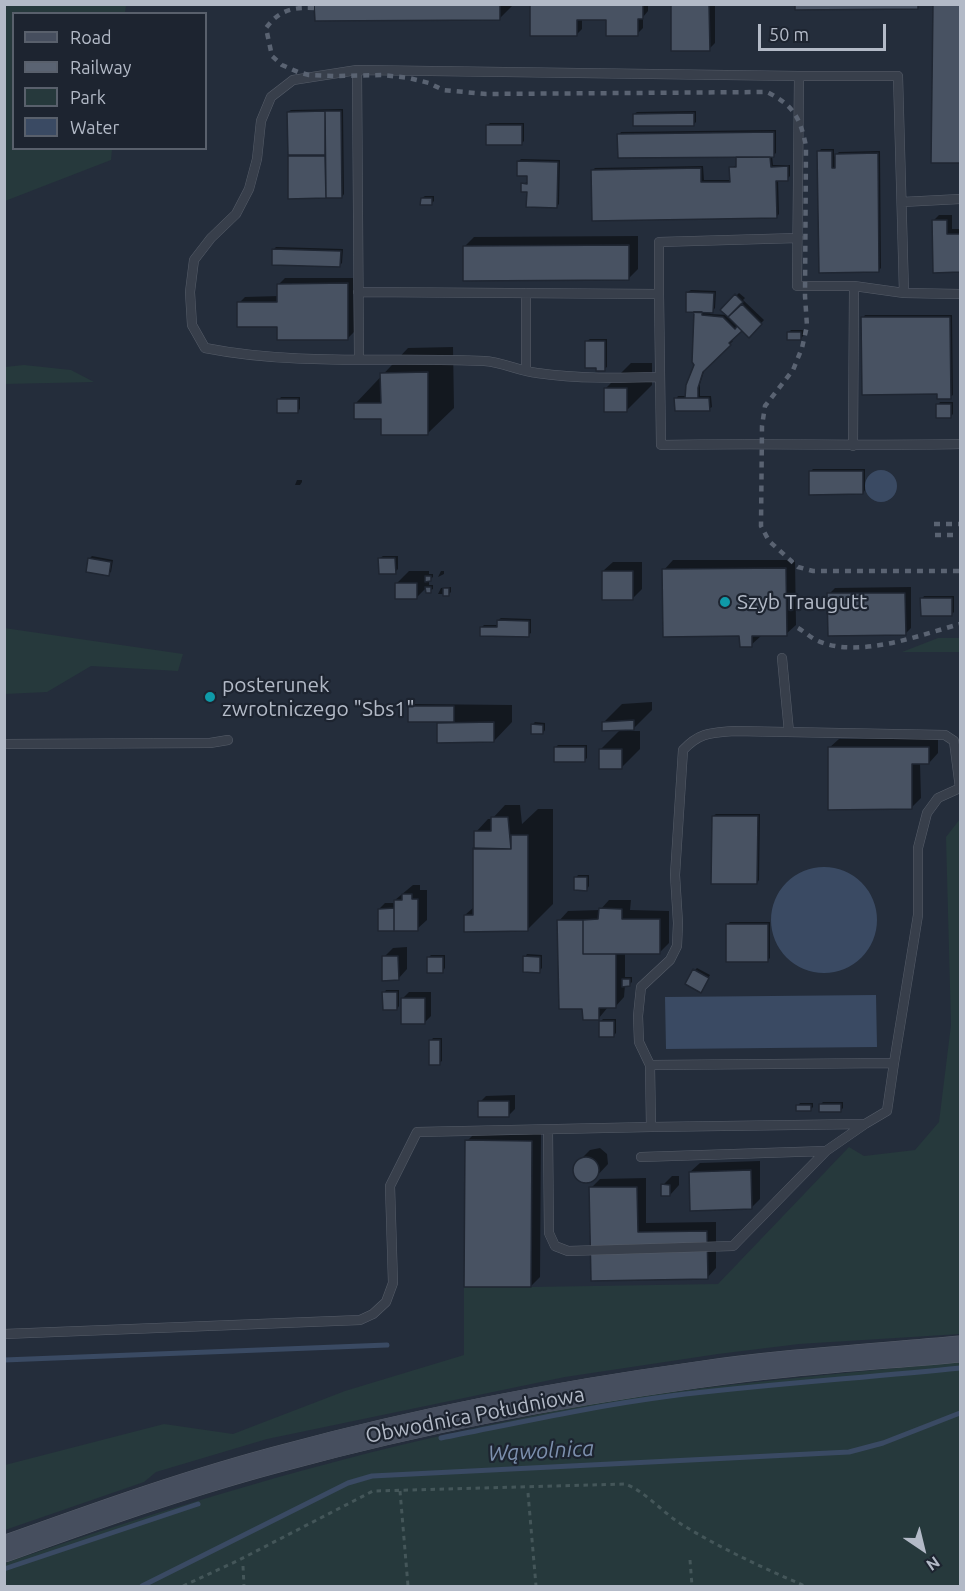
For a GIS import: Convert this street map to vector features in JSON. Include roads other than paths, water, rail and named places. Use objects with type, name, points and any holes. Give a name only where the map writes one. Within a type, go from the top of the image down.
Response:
[{"type":"main road","name":"Obwodnica Południowa","points":[[4,1549],[179,1489],[288,1456],[469,1414],[698,1374],[960,1349]]},
{"type":"lane","points":[[357,70],[359,358]]},
{"type":"lane","points":[[660,377],[578,379],[526,371],[495,362],[359,358],[300,359],[239,354],[205,348],[192,325],[190,292],[194,260],[211,238],[236,214],[249,189],[257,159],[261,121],[271,97],[292,80],[357,70],[898,76],[904,293]]},
{"type":"lane","points":[[800,75],[797,286],[854,286],[904,293],[960,294]]},
{"type":"lane","points":[[902,202],[960,199]]},
{"type":"lane","points":[[798,238],[659,242],[662,445],[960,444]]},
{"type":"lane","points":[[853,446],[854,286]]},
{"type":"lane","points":[[358,292],[659,294]]},
{"type":"lane","points":[[526,293],[526,371]]},
{"type":"lane","points":[[782,658],[789,732]]},
{"type":"lane","points":[[548,1131],[549,1233],[555,1246],[568,1251],[733,1246],[825,1151],[887,1111],[918,915],[918,848],[927,813],[938,798],[960,788],[954,741],[945,735],[734,731],[695,738],[683,750],[675,874],[677,946],[670,960],[641,987],[638,1016],[639,1042],[650,1065],[651,1128]]},
{"type":"lane","points":[[4,744],[210,743],[228,740]]},
{"type":"lane","points":[[650,1065],[894,1063]]},
{"type":"lane","points":[[4,1334],[360,1320],[373,1314],[386,1302],[393,1283],[390,1186],[417,1132],[865,1124]]},
{"type":"lane","points":[[641,1157],[825,1151]]},
{"type":"water","points":[[881,470],[892,475],[897,486],[892,497],[881,502],[870,497],[865,486],[870,475]]},
{"type":"water","points":[[824,867],[844,871],[861,883],[873,900],[877,920],[873,940],[861,957],[844,969],[824,973],[804,969],[787,957],[775,940],[771,920],[775,900],[787,883],[804,871]]},
{"type":"water","points":[[876,995],[877,1047],[666,1049],[665,997]]},
{"type":"waterway","points":[[4,1360],[387,1345]]},
{"type":"waterway","points":[[441,1438],[670,1396],[960,1368]]},
{"type":"waterway","name":"Wąwolnica","points":[[142,1586],[348,1483],[372,1476],[849,1452],[883,1443],[960,1413]]},
{"type":"waterway","points":[[4,1569],[198,1504]]},
{"type":"railway","points":[[314,8],[299,8],[281,13],[266,28],[272,56],[282,65],[309,75],[383,75],[409,78],[429,83],[443,90],[486,94],[767,92],[789,107],[798,120],[806,146],[805,296],[807,326],[802,348],[793,370],[765,406],[762,426],[761,526],[769,541],[798,567],[813,571],[960,571]]},
{"type":"railway","points":[[934,524],[960,524]]},
{"type":"railway","points":[[935,535],[960,535]]},
{"type":"railway","points":[[798,628],[818,641],[834,646],[852,647],[908,639],[960,624]]},
{"type":"place","name":"Szyb Traugutt","points":[[725,602]]},
{"type":"place","name":"posterunek zwrotniczego \"Sbs1\"","points":[[210,697]]}]
